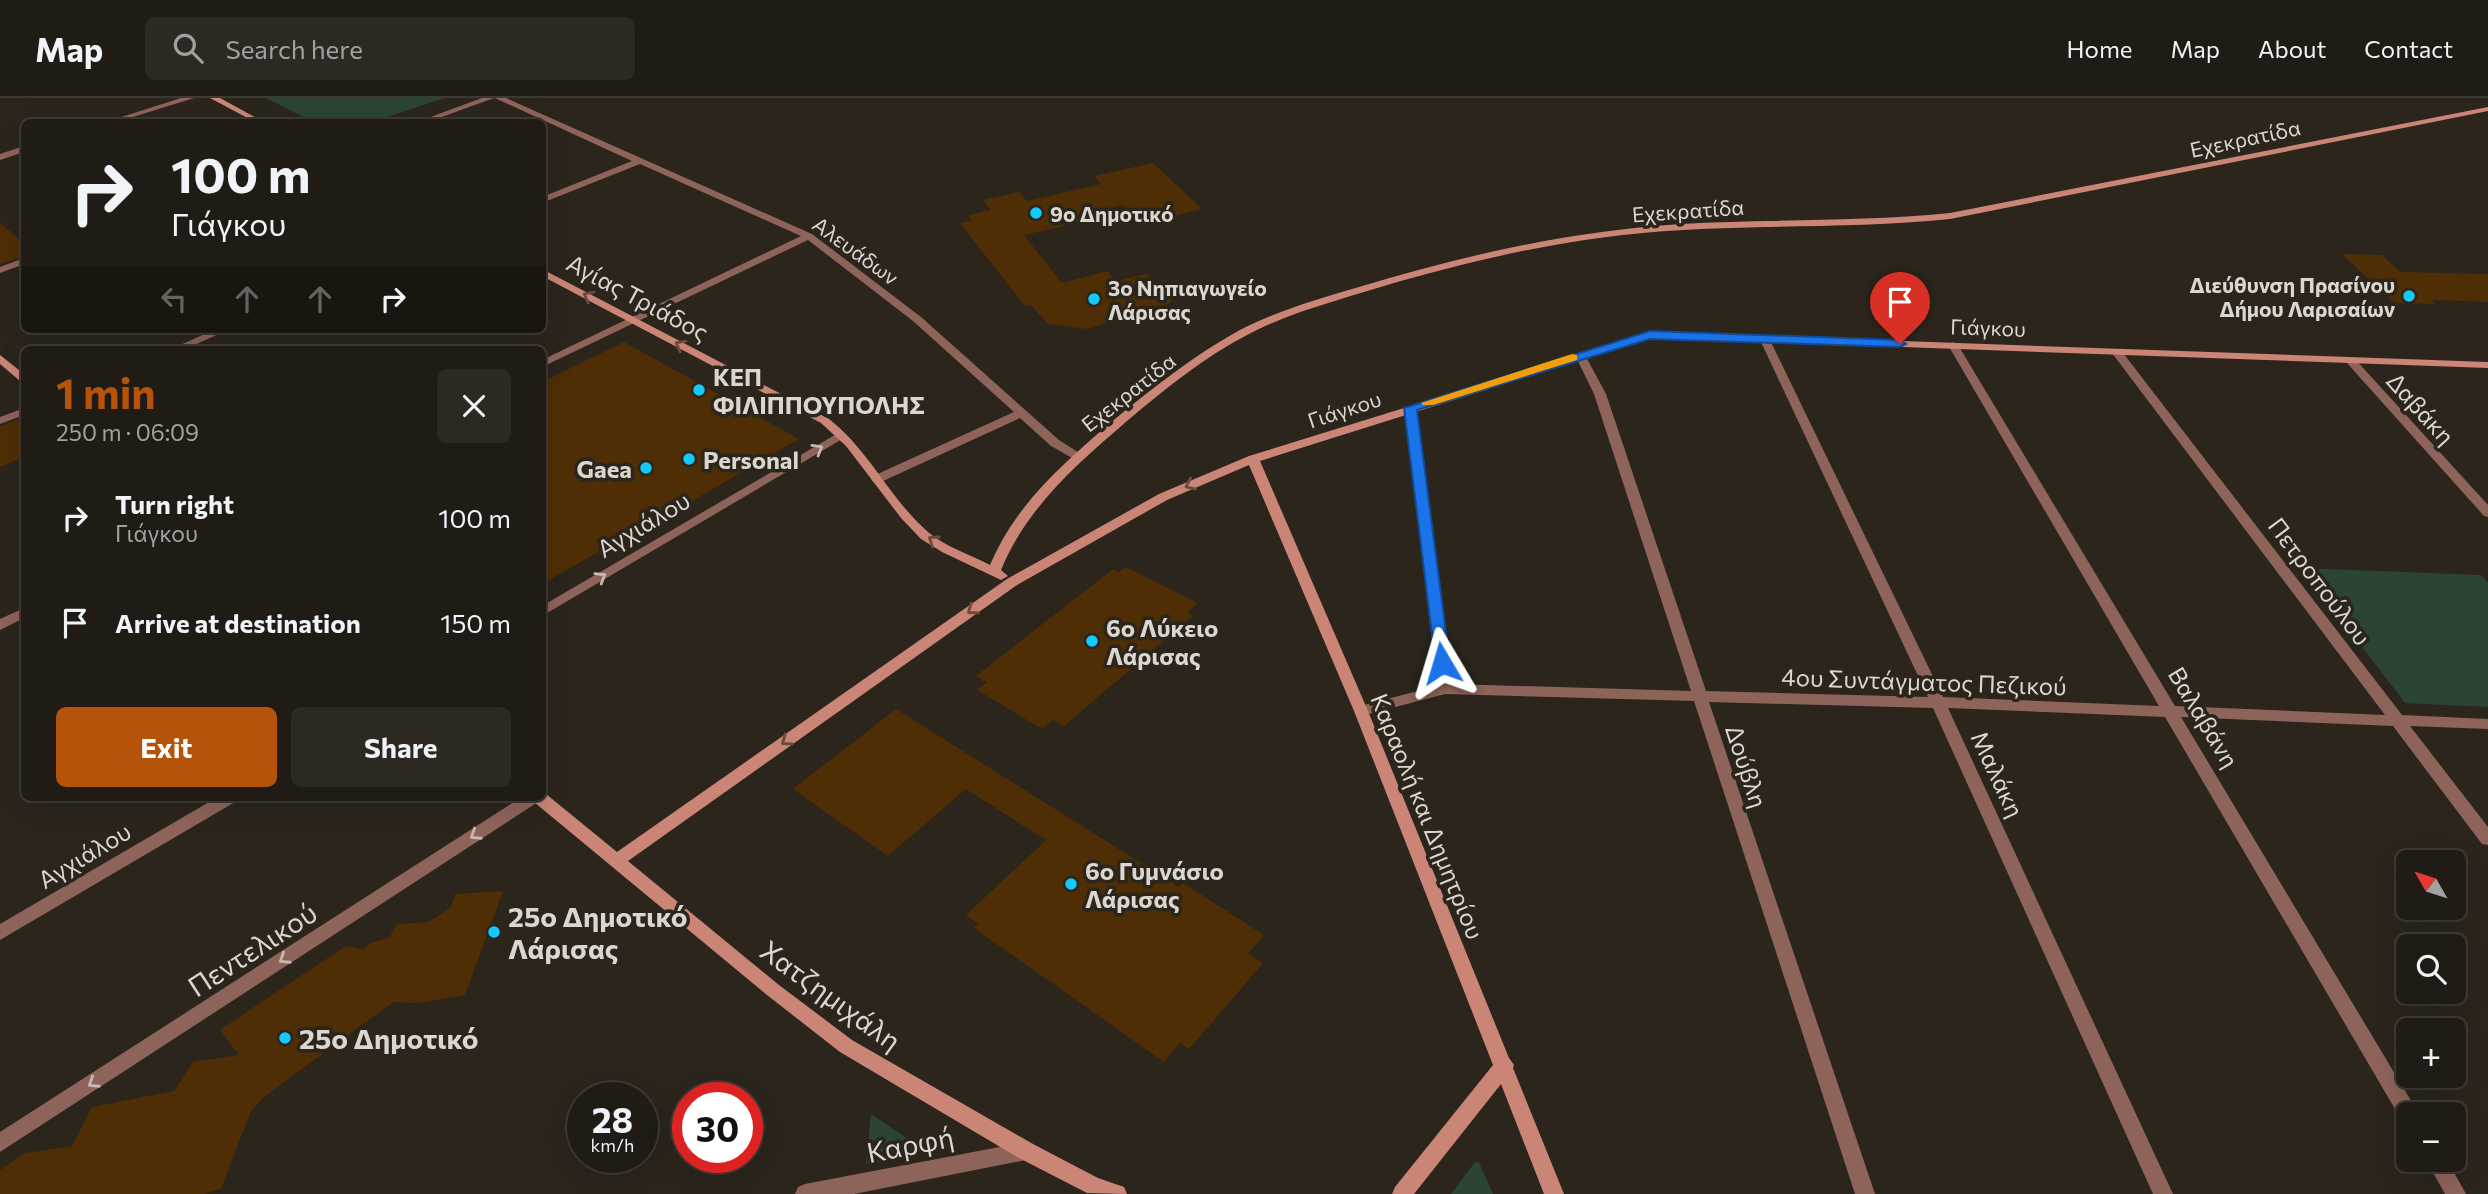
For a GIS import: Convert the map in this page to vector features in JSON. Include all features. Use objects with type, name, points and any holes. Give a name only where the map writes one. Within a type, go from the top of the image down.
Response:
[{"type":"street","points":[[120,119],[190,98]]},
{"type":"street","points":[[214,98],[254,119]]},
{"type":"street","points":[[430,119],[490,98]]},
{"type":"street","name":"Αλευάδων","points":[[499,98],[546,119]]},
{"type":"street","name":"Εχεκρατίδα","points":[[994,571],[999,555],[1018,526],[1054,481],[1078,456],[1164,387],[1221,346],[1264,323],[1345,294],[1502,250],[1576,237],[1680,228],[1883,222],[1950,216],[2488,109]]},
{"type":"street","name":"Αλευάδων","points":[[546,119],[809,236],[917,319],[1055,443],[1078,456]]},
{"type":"street","points":[[0,157],[21,150]]},
{"type":"street","points":[[546,198],[639,161]]},
{"type":"street","points":[[546,363],[809,236]]},
{"type":"street","points":[[0,270],[21,262]]},
{"type":"street","name":"Αγίας Τριάδος","points":[[546,274],[825,421],[918,530],[957,555],[1012,582]]},
{"type":"street","points":[[184,346],[215,333]]},
{"type":"street","name":"Γιάγκου","points":[[617,860],[1012,582],[1163,497],[1253,459],[1650,335],[2488,365]]},
{"type":"street","name":"Μαλάκη","points":[[1766,340],[1938,703],[2163,1194]]},
{"type":"street","name":"Βαλαβάνη","points":[[1954,345],[2401,1102]]},
{"type":"street","name":"Πετροπούλου","points":[[2116,351],[2488,839]]},
{"type":"street","name":"Δούβλη","points":[[1580,355],[1600,394],[1866,1194]]},
{"type":"street","points":[[0,358],[21,376]]},
{"type":"street","name":"Δαβάκη","points":[[2351,361],[2488,513]]},
{"type":"street","points":[[1411,408],[1445,689]]},
{"type":"street","points":[[0,421],[21,412]]},
{"type":"street","points":[[877,479],[1021,413]]},
{"type":"street","name":"Αγχιάλου","points":[[546,610],[840,436]]},
{"type":"street","name":"Καραολή και Δημητρίου","points":[[1253,459],[1361,711],[1505,1065],[1554,1194]]},
{"type":"street","points":[[0,625],[21,614]]},
{"type":"street","name":"4ου Συντάγματος Πεζικού","points":[[1361,711],[1445,689],[1938,703],[2488,724]]},
{"type":"street","name":"Αγχιάλου","points":[[0,933],[224,801]]},
{"type":"street","name":"Πεντελικού","points":[[0,1143],[527,801]]},
{"type":"street","name":"Χατζημιχάλη","points":[[544,801],[824,1031],[1026,1151],[1094,1186],[1117,1194]]},
{"type":"street","points":[[1402,1194],[1505,1065]]},
{"type":"street","name":"Καρφή","points":[[805,1194],[1026,1151]]},
{"type":"street","points":[[2443,1172],[2456,1194]]},
{"type":"green space","points":[[266,98],[444,98],[382,119],[307,119]]},
{"type":"green space","points":[[2302,568],[2481,575],[2488,583],[2488,707],[2405,703]]},
{"type":"green space","points":[[871,1114],[917,1145],[910,1157],[866,1164]]},
{"type":"green space","points":[[1475,1162],[1479,1162],[1493,1194],[1451,1194]]},
{"type":"building","points":[[1153,163],[1202,209],[1141,224],[1123,205],[1060,220],[1064,226],[1024,235],[1062,283],[1107,271],[1116,281],[1146,274],[1156,282],[1166,280],[1179,291],[1169,304],[1088,329],[1048,324],[1031,305],[1025,306],[960,223],[972,220],[969,215],[991,210],[983,200],[1019,192],[1027,201],[1101,184],[1094,176]]},
{"type":"building","points":[[0,223],[21,240],[21,257],[0,264]]},
{"type":"building","points":[[2342,254],[2382,255],[2400,272],[2488,274],[2488,302],[2431,300],[2436,304],[2394,303]]},
{"type":"building","name":"Gaea","points":[[624,342],[799,439],[615,546],[612,544],[546,582],[546,380]]},
{"type":"building","points":[[21,418],[21,458],[0,467],[0,426]]},
{"type":"building","name":"6ο Λύκειο Λάρισας","points":[[1126,567],[1198,603],[1187,612],[1193,616],[1064,726],[1053,720],[1042,729],[977,690],[987,682],[976,676],[1113,569],[1118,573]]},
{"type":"building","name":"6ο Γυμνάσιο Λάρισας","points":[[896,709],[1179,887],[1183,883],[1264,935],[1248,954],[1263,963],[1189,1049],[1180,1043],[1164,1062],[974,928],[978,924],[966,915],[1046,840],[966,789],[888,856],[793,789]]},
{"type":"building","name":"25ο Δημοτικό","points":[[503,891],[465,995],[419,1003],[393,1002],[265,1096],[251,1111],[221,1189],[204,1194],[0,1194],[0,1170],[25,1153],[72,1146],[92,1107],[174,1091],[193,1062],[239,1055],[220,1030],[346,946],[363,949],[371,943],[389,938],[397,924],[429,922],[451,907],[455,894]]},
{"type":"slow traffic","points":[[1428,403],[1572,357]]},
{"type":"place","name":"9ο Δημοτικό","points":[[1036,213]]},
{"type":"place","name":"Διεύθυνση Πρασίνου Δήμου Λαρισαίων","points":[[2409,296]]},
{"type":"place","name":"3o Νηπιαγωγείο Λάρισας","points":[[1094,299]]},
{"type":"place","name":"ΚΕΠ ΦΙΛΙΠΠΟΥΠΟΛΗΣ","points":[[699,390]]},
{"type":"place","name":"Personal","points":[[689,459]]},
{"type":"place","name":"Gaea","points":[[646,468]]},
{"type":"place","name":"6ο Λύκειο Λάρισας","points":[[1092,641]]},
{"type":"place","name":"6ο Γυμνάσιο Λάρισας","points":[[1071,884]]},
{"type":"place","name":"25ο Δημοτικό Λάρισας","points":[[494,932]]},
{"type":"place","name":"25ο Δημοτικό","points":[[285,1038]]},
{"type":"route","points":[[1442,663],[1411,408],[1650,335],[1900,344]]}]
